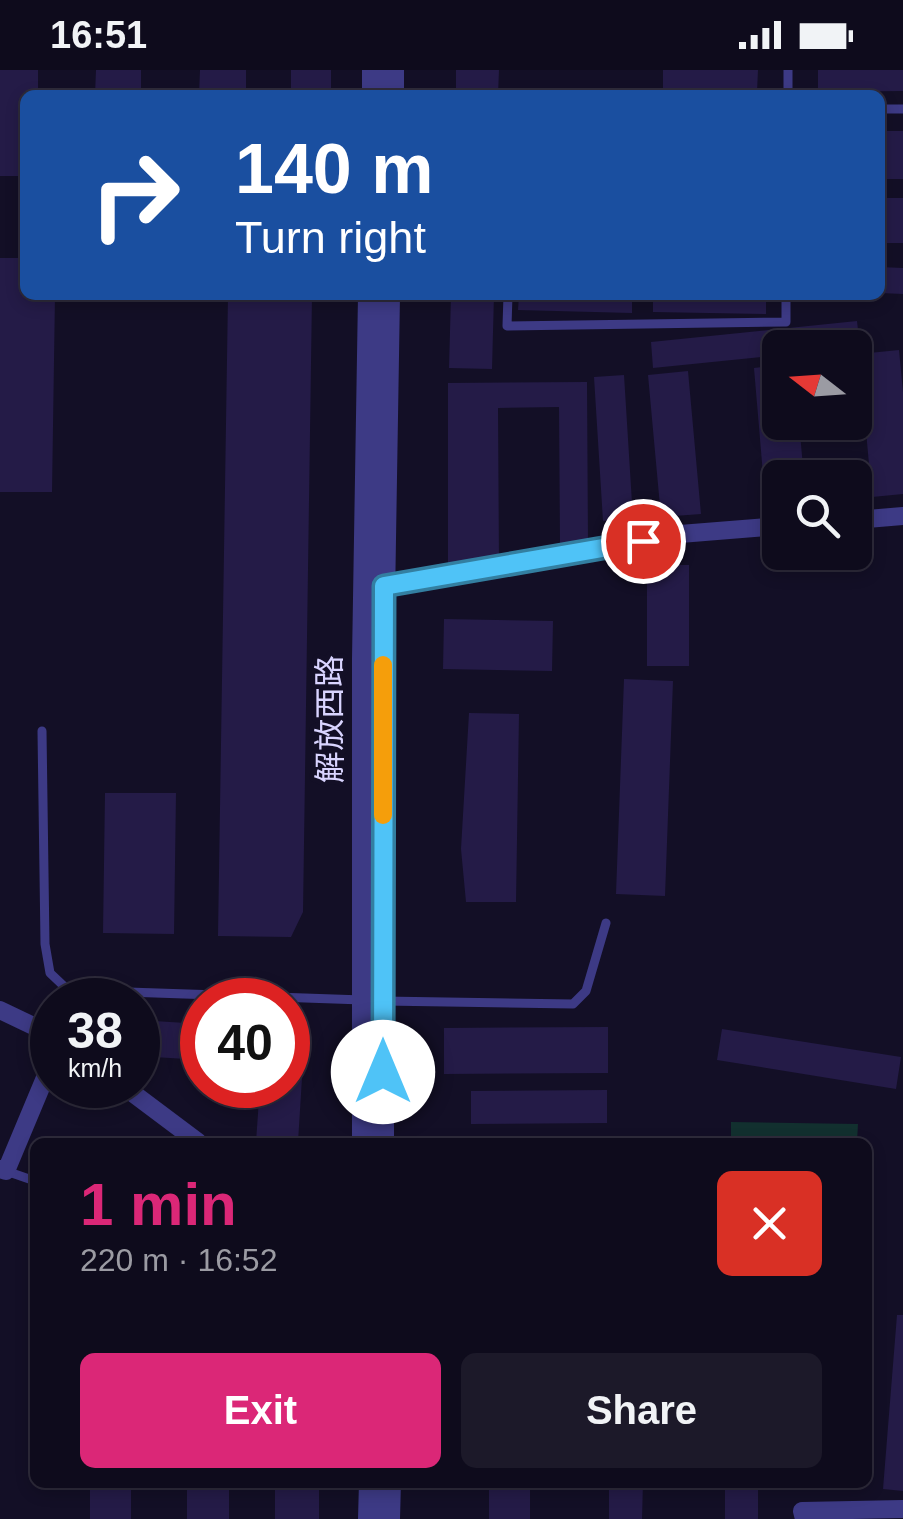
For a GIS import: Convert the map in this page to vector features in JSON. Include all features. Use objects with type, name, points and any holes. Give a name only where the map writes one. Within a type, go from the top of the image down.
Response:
[{"type":"street","name":"解放西路","points":[[362,1138],[372,1000],[374,588],[369,300]]},
{"type":"street","name":"解放西路","points":[[374,588],[389,300]]},
{"type":"street","points":[[872,519],[903,516]]},
{"type":"street","points":[[374,588],[680,534],[762,527]]},
{"type":"street","name":"解放西路","points":[[372,1000],[383,1138]]},
{"type":"street","points":[[0,1010],[30,1024]]},
{"type":"street","points":[[3,1170],[31,1108]]},
{"type":"street","points":[[153,1108],[193,1138]]},
{"type":"street","points":[[369,1519],[370,1488]]},
{"type":"street","points":[[389,1519],[390,1488]]},
{"type":"street","points":[[804,1519],[802,1511],[903,1510]]},
{"type":"lane","points":[[508,300],[507,326],[786,322],[786,300]]},
{"type":"lane","points":[[42,731],[45,944],[50,973],[68,990],[572,1004],[586,992],[606,924]]},
{"type":"lane","points":[[3,1170],[30,1179]]},
{"type":"green space","points":[[731,1122],[858,1124],[857,1138],[731,1138]]},
{"type":"building","points":[[0,70],[38,70],[38,90],[20,90],[20,176],[0,176]]},
{"type":"building","points":[[96,70],[141,70],[141,90],[95,90]]},
{"type":"building","points":[[200,70],[246,70],[246,90],[199,90]]},
{"type":"building","points":[[291,70],[331,70],[331,90],[291,90]]},
{"type":"building","points":[[456,70],[499,70],[498,90],[456,90]]},
{"type":"building","points":[[663,70],[758,70],[757,90],[663,89]]},
{"type":"building","points":[[818,70],[903,70],[903,91],[818,90]]},
{"type":"building","points":[[885,131],[903,131],[903,179],[885,179]]},
{"type":"building","points":[[885,198],[903,198],[903,243],[885,243]]},
{"type":"building","points":[[0,258],[20,258],[20,300],[55,300],[52,492],[0,492]]},
{"type":"building","points":[[885,267],[903,268],[903,294],[885,293]]},
{"type":"building","points":[[228,300],[312,300],[303,912],[291,937],[218,936]]},
{"type":"building","points":[[451,300],[494,300],[492,369],[449,368]]},
{"type":"building","points":[[519,300],[632,300],[632,313],[518,310]]},
{"type":"building","points":[[653,300],[766,300],[766,314],[653,312]]},
{"type":"building","points":[[857,321],[858,330],[769,330]]},
{"type":"building","points":[[762,331],[762,357],[653,368],[651,342]]},
{"type":"building","points":[[899,350],[903,494],[872,497],[872,460],[869,460],[867,440],[872,440],[872,353]]},
{"type":"building","points":[[762,367],[762,440],[801,440],[802,460],[762,463],[754,368]]},
{"type":"building","points":[[688,371],[701,514],[661,517],[648,375]]},
{"type":"building","points":[[624,375],[633,519],[603,521],[594,377]]},
{"type":"building","points":[[587,382],[588,543],[560,543],[559,407],[498,408],[499,565],[448,566],[448,383]]},
{"type":"building","points":[[647,565],[689,565],[689,666],[647,666]]},
{"type":"building","points":[[444,619],[553,621],[552,671],[443,669]]},
{"type":"building","points":[[624,679],[673,681],[665,896],[616,894]]},
{"type":"building","points":[[469,713],[519,714],[516,902],[466,902],[461,849]]},
{"type":"building","points":[[105,793],[176,793],[174,934],[103,933]]},
{"type":"building","points":[[160,1021],[180,1023],[180,1059],[160,1057]]},
{"type":"building","points":[[608,1027],[608,1073],[444,1074],[444,1028]]},
{"type":"building","points":[[722,1029],[901,1057],[896,1089],[717,1060]]},
{"type":"building","points":[[607,1090],[607,1123],[471,1124],[471,1091]]},
{"type":"building","points":[[258,1108],[300,1108],[298,1138],[256,1138]]},
{"type":"building","points":[[897,1315],[903,1315],[903,1491],[883,1489]]},
{"type":"building","points":[[90,1488],[131,1488],[131,1519],[90,1519]]},
{"type":"building","points":[[187,1488],[229,1488],[229,1519],[187,1519]]},
{"type":"building","points":[[275,1488],[319,1488],[319,1519],[275,1519]]},
{"type":"building","points":[[489,1488],[530,1488],[530,1519],[489,1519]]},
{"type":"building","points":[[609,1488],[643,1488],[642,1519],[609,1519]]},
{"type":"building","points":[[725,1488],[758,1488],[758,1519],[725,1519]]},
{"type":"slow traffic","points":[[383,665],[383,815]]},
{"type":"route","points":[[383,1072],[384,586],[643,541]]}]
